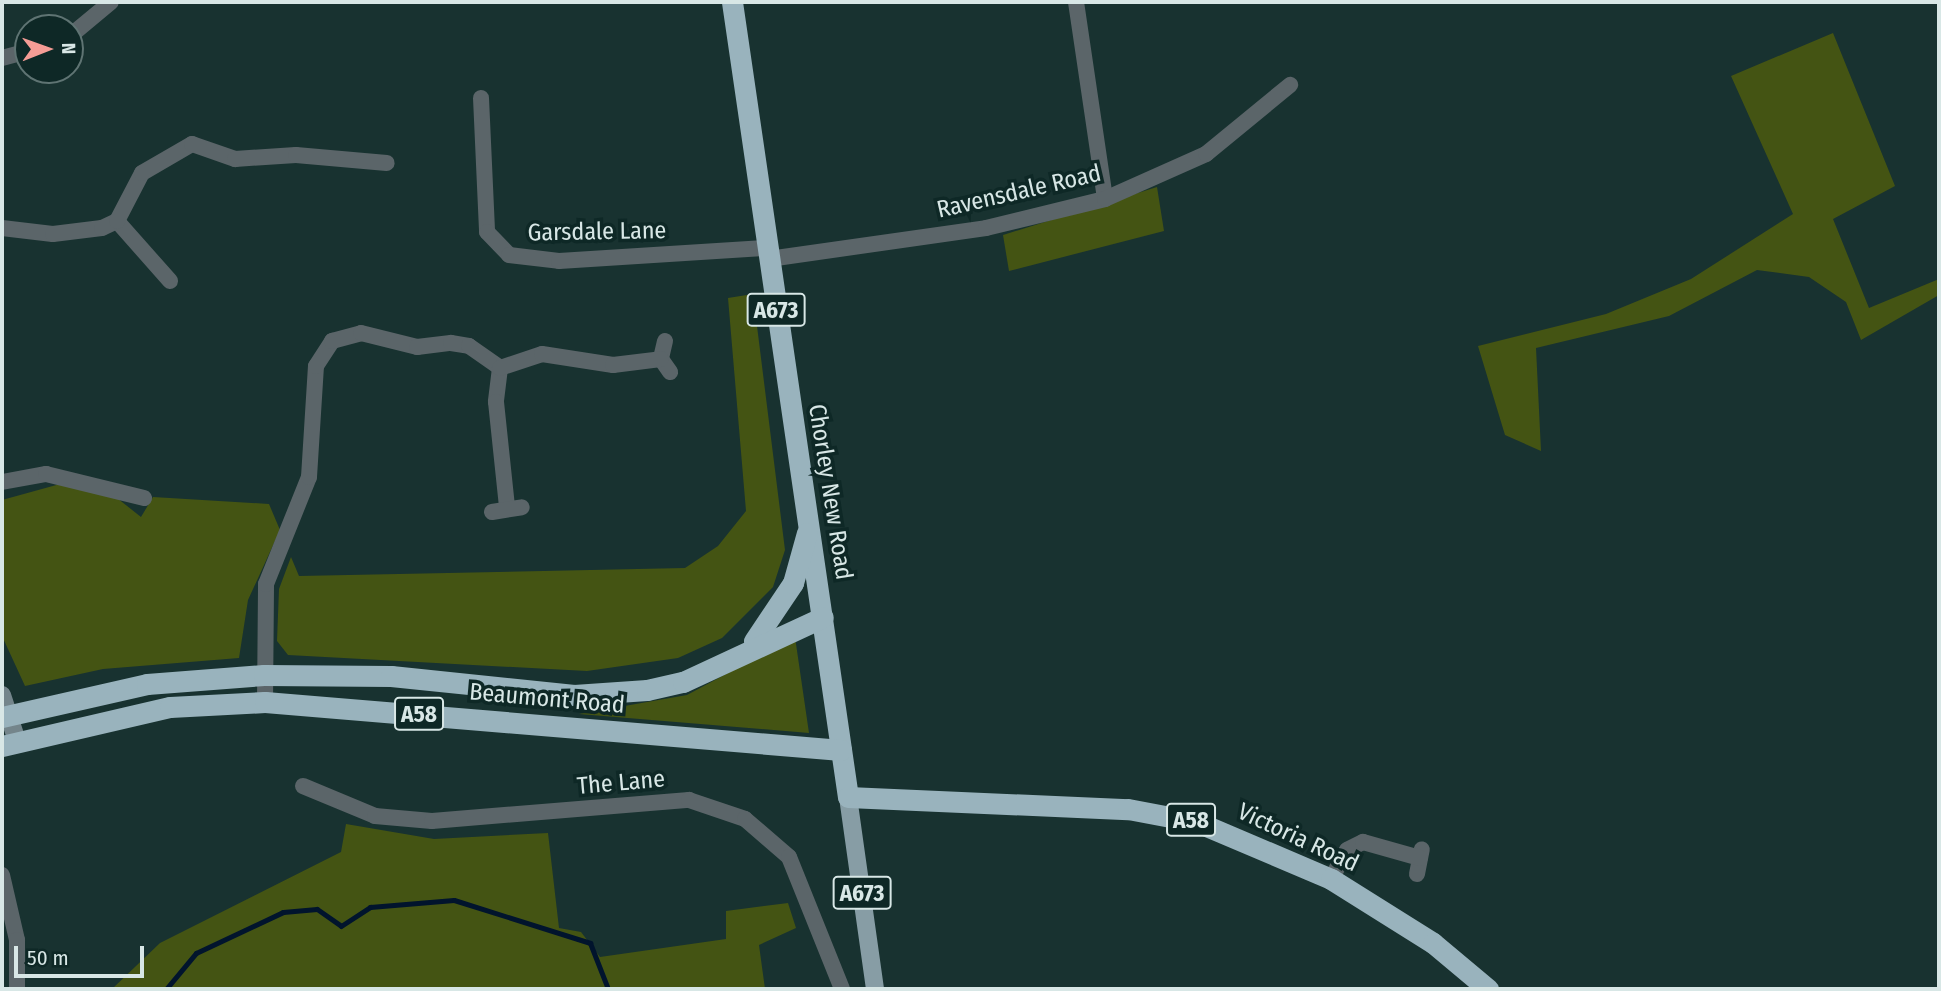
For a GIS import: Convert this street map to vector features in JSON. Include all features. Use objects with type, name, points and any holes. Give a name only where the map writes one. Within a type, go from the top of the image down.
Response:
[{"type":"highway","name":"Chorley New Road","points":[[732,2],[848,797]]},
{"type":"highway","name":"A58","points":[[748,648],[793,583],[809,526]]},
{"type":"highway","name":"Beaumont Road","points":[[4,709],[147,684],[264,675],[391,676],[574,695],[683,682],[748,648],[822,617]]},
{"type":"highway","name":"Beaumont Road","points":[[9,743],[170,707],[265,702],[841,750]]},
{"type":"highway","name":"Victoria Road","points":[[848,797],[1154,811],[1217,830],[1331,879],[1433,943],[1488,989]]},
{"type":"main road","name":"Chorley New Road","points":[[848,797],[875,989]]},
{"type":"street","points":[[84,24],[110,2]]},
{"type":"street","points":[[1076,2],[1105,199]]},
{"type":"street","name":"Ravensdale Road","points":[[768,254],[986,228],[1105,199],[1206,155],[1290,85]]},
{"type":"street","name":"Garsdale Lane","points":[[481,98],[487,232],[509,256],[559,261],[768,254]]},
{"type":"street","points":[[117,221],[142,173],[178,146],[206,146],[235,159],[281,155],[387,163]]},
{"type":"street","points":[[2,228],[53,234],[117,221]]},
{"type":"street","points":[[117,221],[170,281]]},
{"type":"street","points":[[265,702],[266,584],[309,477],[320,352],[332,341],[361,332],[417,347],[469,346],[500,368]]},
{"type":"street","points":[[500,368],[542,354],[613,365],[666,365],[665,341]]},
{"type":"street","points":[[500,368],[496,402],[507,508]]},
{"type":"street","points":[[2,482],[46,474],[144,498]]},
{"type":"street","points":[[4,709],[9,743]]},
{"type":"street","name":"The Lane","points":[[303,786],[375,817],[432,821],[689,800],[745,819],[789,857],[842,989]]},
{"type":"street","points":[[1331,879],[1347,850],[1363,842],[1420,860]]},
{"type":"street","points":[[2,875],[17,940],[18,989]]},
{"type":"green space","points":[[1833,33],[1895,186],[1833,219],[1869,308],[1939,279],[1939,295],[1861,340],[1846,302],[1809,277],[1757,270],[1669,316],[1536,348],[1541,451],[1505,435],[1478,346],[1606,314],[1691,279],[1793,214],[1731,76]]},
{"type":"green space","points":[[1157,187],[1164,231],[1009,271],[1003,235]]},
{"type":"green space","points":[[753,294],[785,550],[773,587],[722,638],[678,658],[587,671],[288,655],[277,641],[279,589],[291,557],[299,576],[685,568],[718,546],[746,511],[728,298]]},
{"type":"green space","points":[[60,484],[117,498],[141,517],[153,497],[269,504],[280,530],[248,600],[239,658],[103,669],[25,686],[2,636],[2,500]]},
{"type":"green space","points":[[795,637],[809,733],[579,714],[687,695]]},
{"type":"green space","points":[[346,824],[434,839],[548,833],[559,928],[581,932],[600,957],[726,939],[726,911],[788,903],[796,928],[759,945],[765,989],[112,989],[160,943],[341,852]]},
{"type":"waterway","points":[[166,989],[196,953],[283,912],[317,909],[341,926],[370,907],[454,900],[590,943],[608,989]]}]
